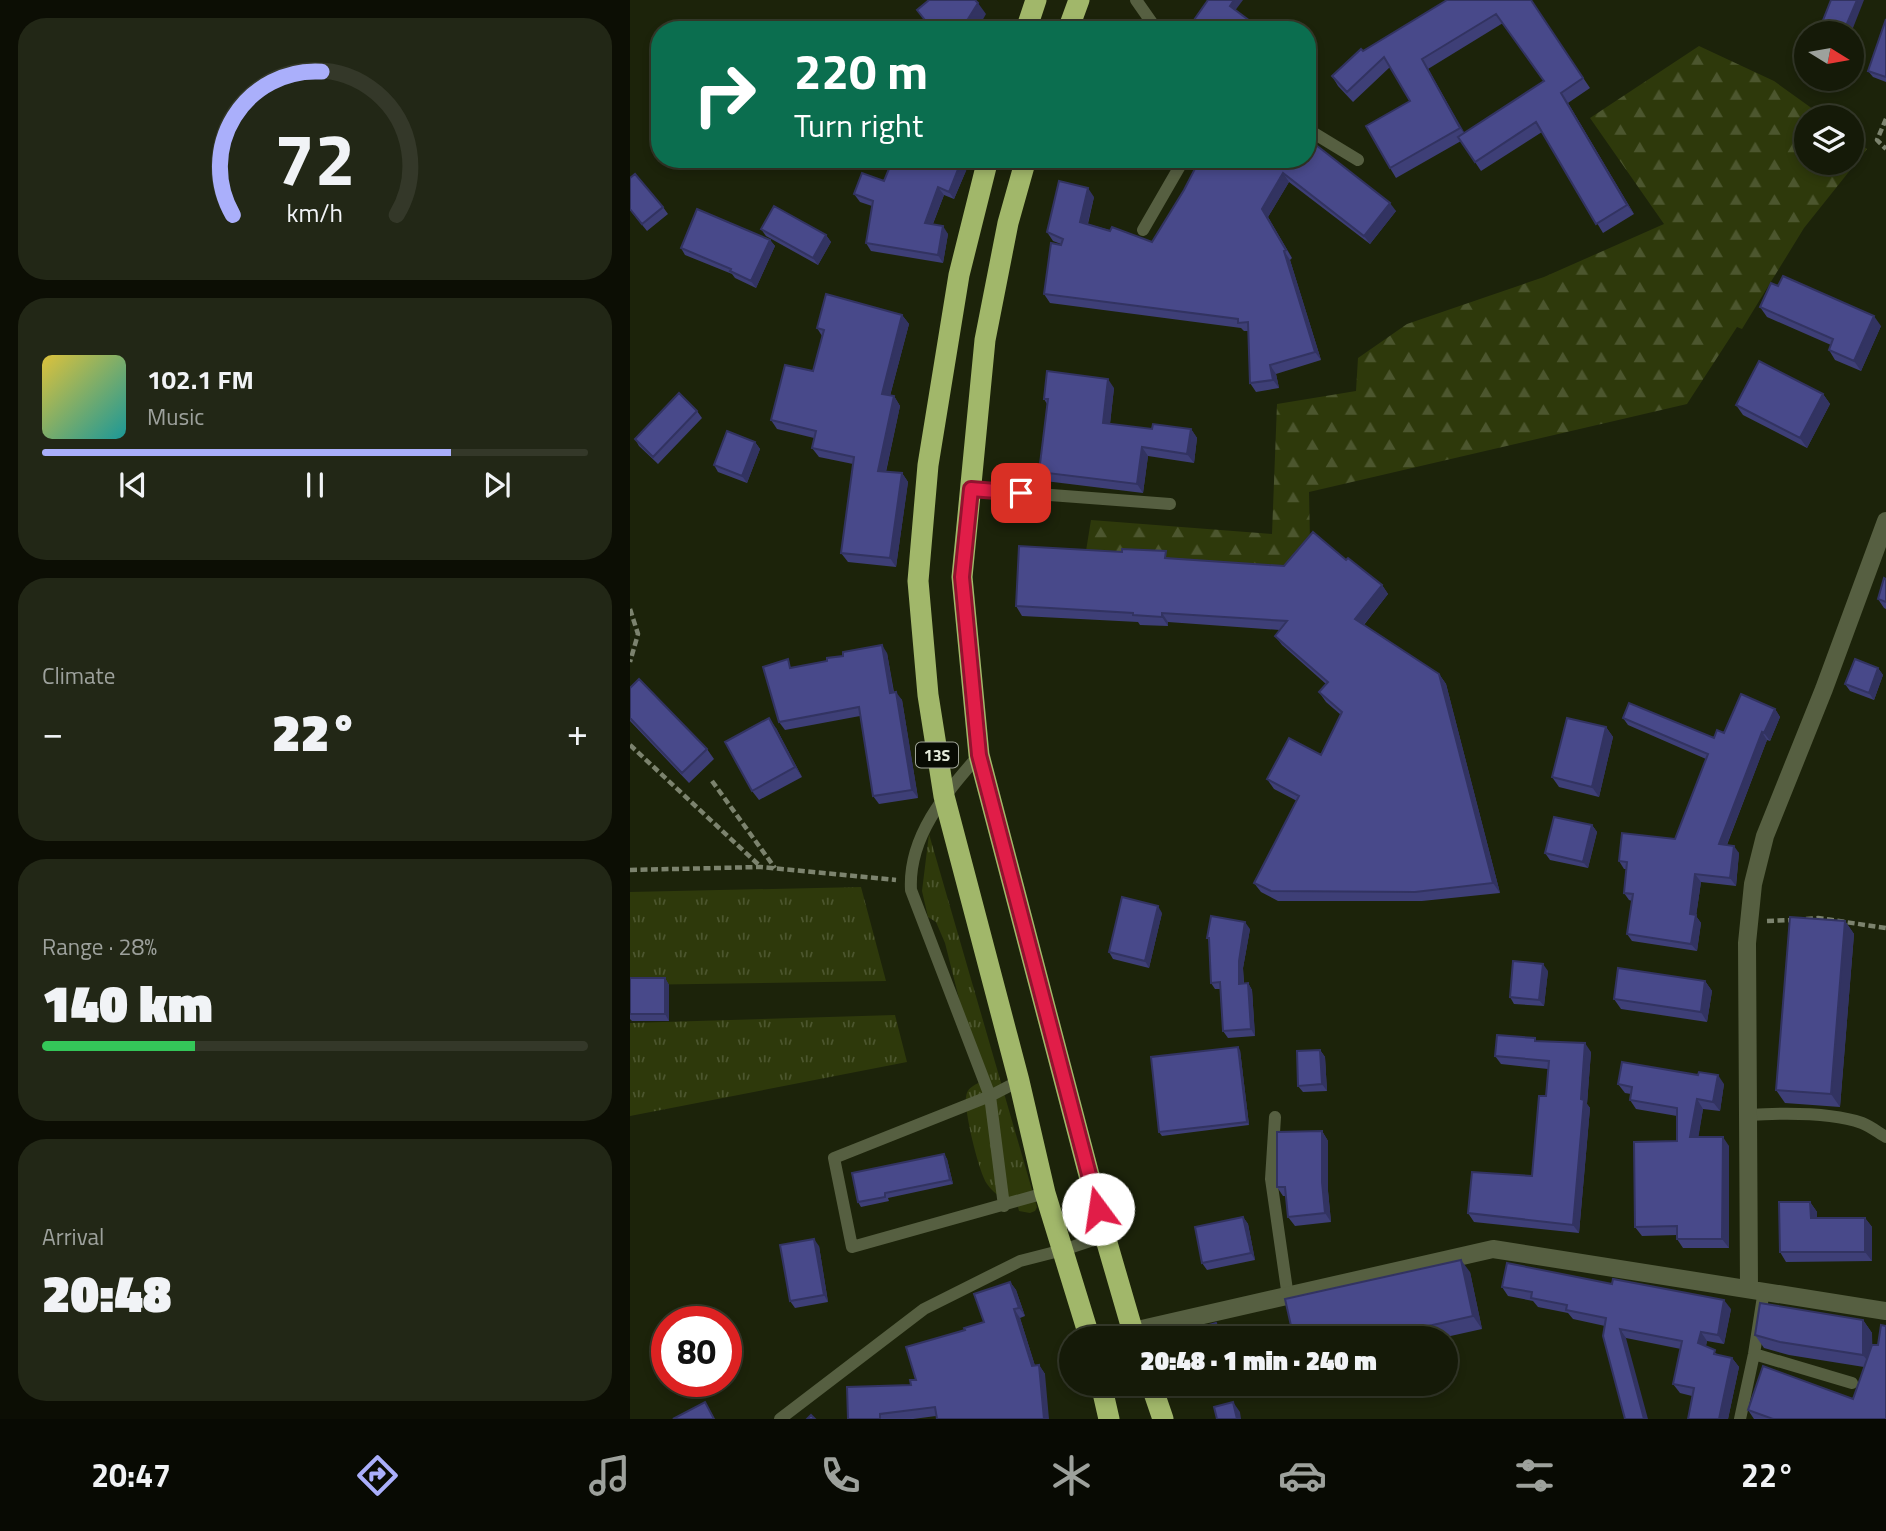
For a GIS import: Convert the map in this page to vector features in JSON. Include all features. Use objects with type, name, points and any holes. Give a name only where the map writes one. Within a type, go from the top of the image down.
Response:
[{"type":"highway","points":[[1029,21],[1037,0]]},
{"type":"highway","points":[[1071,21],[1079,0]]},
{"type":"highway","name":"13S","points":[[986,168],[954,302],[928,465],[918,581],[928,695],[944,796],[1019,1081],[1045,1193],[1086,1326]]},
{"type":"highway","name":"13S","points":[[1023,168],[1008,223],[985,340],[962,577],[979,755],[1105,1236],[1131,1326]]},
{"type":"highway","points":[[1104,1396],[1109,1419]]},
{"type":"highway","points":[[1155,1396],[1163,1419]]},
{"type":"street","points":[[1756,1289],[1748,1115],[1747,943],[1753,884],[1765,836],[1824,689],[1886,521]]},
{"type":"street","points":[[1170,1326],[1493,1249],[1886,1311]]},
{"type":"lane","points":[[1136,0],[1151,21]]},
{"type":"lane","points":[[1316,134],[1358,160]]},
{"type":"lane","points":[[1143,230],[1179,168]]},
{"type":"lane","points":[[971,489],[1170,504]]},
{"type":"lane","points":[[979,755],[944,796],[921,834],[911,890],[990,1096],[1004,1206]]},
{"type":"lane","points":[[1019,1081],[990,1096],[834,1158],[852,1247],[1045,1193]]},
{"type":"lane","points":[[1748,1115],[1786,1112],[1825,1116],[1863,1123],[1886,1137]]},
{"type":"lane","points":[[1275,1117],[1270,1179],[1288,1297]]},
{"type":"lane","points":[[780,1419],[924,1309],[1020,1261],[1105,1236]]},
{"type":"lane","points":[[1740,1419],[1754,1354],[1756,1289]]},
{"type":"lane","points":[[1754,1354],[1852,1383]]},
{"type":"path","points":[[1886,119],[1877,140],[1886,149]]},
{"type":"path","points":[[630,609],[638,634],[630,662]]},
{"type":"path","points":[[630,745],[761,867]]},
{"type":"path","points":[[712,781],[776,869]]},
{"type":"path","points":[[630,870],[761,867],[911,881]]},
{"type":"path","points":[[1749,923],[1818,918],[1886,928]]},
{"type":"green space","points":[[1699,46],[1774,81],[1807,105],[1794,105],[1794,175],[1846,175],[1804,228],[1742,329],[1737,327],[1687,404],[1309,492],[1310,541],[1296,569],[1086,551],[1091,520],[1272,534],[1277,404],[1356,391],[1358,358],[1407,324],[1544,277],[1664,224],[1590,118]]},
{"type":"green space","points":[[929,834],[1037,1207],[1030,1213],[1019,1211],[1018,1207],[990,1188],[976,1155],[966,1097],[969,1089],[980,1082],[945,943],[936,922],[928,917],[922,891]]},
{"type":"green space","points":[[861,887],[886,981],[630,985],[630,892]]},
{"type":"green space","points":[[895,1015],[907,1062],[630,1116],[630,1023]]},
{"type":"building","points":[[929,0],[975,0],[978,3],[967,21],[926,21],[917,10]]},
{"type":"building","points":[[1208,0],[1234,0],[1230,6],[1250,21],[1193,21]]},
{"type":"building","points":[[1447,0],[1531,0],[1583,78],[1561,93],[1627,205],[1596,224],[1536,122],[1475,162],[1458,137],[1544,81],[1496,14],[1422,59],[1460,128],[1390,168],[1366,126],[1410,101],[1384,57],[1347,92],[1332,76],[1361,49],[1363,51]]},
{"type":"building","points":[[1831,0],[1857,0],[1848,21],[1823,21]]},
{"type":"building","points":[[1886,19],[1886,77],[1868,71]]},
{"type":"building","points":[[1316,145],[1390,203],[1364,236],[1283,173],[1262,209],[1286,250],[1284,251],[1315,352],[1270,365],[1273,380],[1250,383],[1248,322],[1238,323],[1238,319],[1044,294],[1051,243],[1061,245],[1063,239],[1047,232],[1059,181],[1088,188],[1080,222],[1110,231],[1112,227],[1152,242],[1195,168],[1316,168]]},
{"type":"building","points":[[889,168],[958,168],[949,192],[938,187],[925,223],[943,226],[938,255],[866,243],[873,201],[854,194],[862,173],[884,181]]},
{"type":"building","points":[[635,174],[663,207],[642,224],[630,209],[630,178]]},
{"type":"building","points":[[774,206],[826,235],[813,258],[761,229]]},
{"type":"building","points":[[697,209],[770,240],[751,281],[730,271],[731,269],[681,248]]},
{"type":"building","points":[[1783,276],[1874,316],[1854,361],[1829,350],[1833,339],[1760,307],[1771,283],[1778,286]]},
{"type":"building","points":[[826,294],[902,315],[882,394],[894,396],[878,471],[902,473],[890,558],[841,553],[854,457],[812,448],[816,431],[771,420],[785,365],[813,371],[824,330],[817,328]]},
{"type":"building","points":[[1759,361],[1823,394],[1800,438],[1736,405]]},
{"type":"building","points":[[1047,371],[1108,379],[1103,423],[1152,429],[1153,424],[1191,429],[1187,454],[1142,447],[1137,484],[1039,472],[1048,399],[1044,399]]},
{"type":"building","points":[[679,393],[697,411],[653,457],[635,439]]},
{"type":"building","points":[[727,431],[755,442],[742,476],[714,465]]},
{"type":"building","points":[[1313,532],[1346,560],[1348,558],[1382,585],[1355,619],[1439,674],[1493,883],[1415,892],[1271,891],[1254,883],[1299,796],[1267,779],[1289,738],[1321,755],[1342,712],[1319,692],[1328,682],[1275,636],[1287,621],[1162,613],[1162,617],[1016,606],[1019,546],[1122,552],[1122,549],[1166,551],[1165,558],[1284,566]]},
{"type":"building","points":[[1884,578],[1886,579],[1886,602],[1878,599]]},
{"type":"building","points":[[882,645],[890,693],[896,692],[912,790],[873,796],[859,707],[779,722],[763,667],[788,659],[790,668],[827,661],[827,658],[843,656],[843,652]]},
{"type":"building","points":[[1855,659],[1878,668],[1869,693],[1845,684]]},
{"type":"building","points":[[639,679],[707,749],[682,773],[630,718],[630,688]]},
{"type":"building","points":[[1741,694],[1775,709],[1764,733],[1762,732],[1719,844],[1734,846],[1730,878],[1695,874],[1690,914],[1696,915],[1691,944],[1627,934],[1633,894],[1624,893],[1627,862],[1619,861],[1622,833],[1675,839],[1708,754],[1623,718],[1629,703],[1714,738],[1717,730],[1724,733]]},
{"type":"building","points":[[769,718],[795,767],[752,791],[725,742]]},
{"type":"building","points":[[1567,718],[1606,727],[1592,787],[1552,777]]},
{"type":"building","points":[[1554,817],[1592,825],[1583,862],[1545,853]]},
{"type":"building","points":[[1122,897],[1158,906],[1145,961],[1109,952]]},
{"type":"building","points":[[1211,916],[1245,922],[1239,961],[1239,984],[1248,983],[1251,1029],[1223,1031],[1220,982],[1211,983],[1207,938]]},
{"type":"building","points":[[1790,917],[1845,921],[1831,1094],[1776,1090]]},
{"type":"building","points":[[1513,961],[1543,964],[1539,1000],[1510,997]]},
{"type":"building","points":[[1618,968],[1705,981],[1701,1012],[1614,999]]},
{"type":"building","points":[[630,978],[665,978],[665,1014],[630,1014]]},
{"type":"building","points":[[1497,1035],[1535,1038],[1535,1041],[1585,1043],[1581,1099],[1584,1100],[1573,1225],[1468,1213],[1472,1172],[1532,1176],[1539,1096],[1546,1096],[1549,1061],[1495,1056]]},
{"type":"building","points":[[1238,1047],[1247,1122],[1159,1132],[1151,1057]]},
{"type":"building","points":[[1320,1050],[1322,1084],[1298,1086],[1297,1051]]},
{"type":"building","points":[[1622,1062],[1698,1075],[1699,1072],[1718,1075],[1713,1102],[1697,1099],[1690,1137],[1723,1137],[1722,1239],[1677,1239],[1677,1226],[1635,1227],[1634,1142],[1677,1141],[1677,1108],[1630,1100],[1632,1087],[1618,1084]]},
{"type":"building","points":[[1322,1131],[1325,1213],[1288,1217],[1285,1187],[1277,1187],[1277,1132]]},
{"type":"building","points":[[944,1154],[950,1180],[885,1193],[885,1197],[858,1202],[852,1173]]},
{"type":"building","points":[[1779,1202],[1810,1202],[1811,1218],[1865,1218],[1865,1252],[1780,1252]]},
{"type":"building","points":[[1243,1217],[1251,1253],[1202,1263],[1195,1227]]},
{"type":"building","points":[[814,1239],[824,1295],[790,1301],[780,1245]]},
{"type":"building","points":[[1461,1260],[1473,1316],[1428,1326],[1291,1326],[1285,1299]]},
{"type":"building","points":[[1507,1263],[1612,1284],[1613,1279],[1724,1300],[1718,1335],[1701,1332],[1698,1343],[1715,1350],[1714,1354],[1732,1358],[1719,1419],[1688,1419],[1694,1388],[1673,1384],[1682,1341],[1620,1329],[1644,1419],[1625,1419],[1603,1336],[1606,1318],[1566,1310],[1567,1305],[1531,1298],[1532,1292],[1502,1287]]},
{"type":"building","points":[[1010,1282],[1019,1308],[1014,1309],[1032,1366],[1039,1365],[1044,1419],[937,1419],[935,1407],[880,1414],[880,1419],[848,1419],[847,1387],[911,1385],[910,1380],[916,1380],[906,1347],[984,1322],[974,1294]]},
{"type":"building","points":[[1760,1303],[1863,1320],[1863,1355],[1780,1342],[1755,1335]]},
{"type":"building","points":[[1881,1325],[1886,1326],[1886,1419],[1773,1419],[1748,1410],[1763,1366],[1853,1399],[1872,1345],[1878,1345]]},
{"type":"building","points":[[705,1402],[714,1419],[673,1419]]},
{"type":"building","points":[[1233,1402],[1237,1419],[1217,1419],[1214,1407]]},
{"type":"route","points":[[1021,493],[971,489],[962,577],[979,755],[1098,1209]]}]
